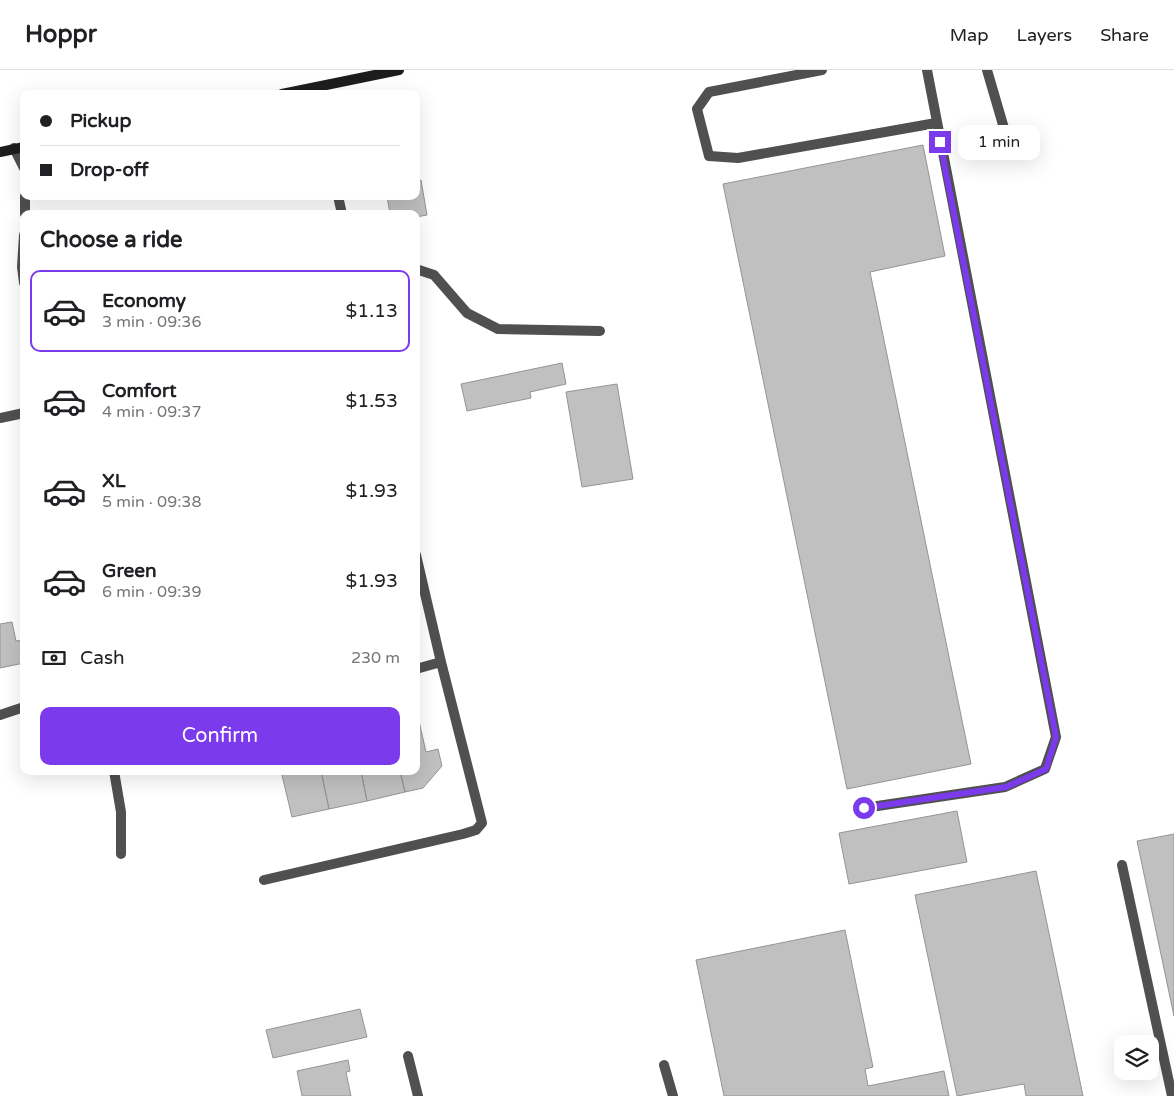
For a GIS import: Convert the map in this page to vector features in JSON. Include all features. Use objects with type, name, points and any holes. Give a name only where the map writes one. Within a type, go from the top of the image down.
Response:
[{"type":"street","points":[[314,90],[395,71]]},
{"type":"street","points":[[0,152],[19,148]]},
{"type":"lane","points":[[822,70],[709,92],[697,109],[710,156],[738,158],[936,123]]},
{"type":"lane","points":[[864,808],[1006,787],[1046,769],[1056,737],[927,70]]},
{"type":"lane","points":[[987,70],[1006,135]]},
{"type":"lane","points":[[420,270],[434,275],[467,312],[498,329],[600,331]]},
{"type":"lane","points":[[0,418],[20,414]]},
{"type":"lane","points":[[264,880],[476,830],[482,823],[420,572]]},
{"type":"lane","points":[[420,668],[441,662]]},
{"type":"lane","points":[[0,715],[20,708]]},
{"type":"lane","points":[[115,775],[121,812],[121,854]]},
{"type":"lane","points":[[1122,865],[1172,1096]]},
{"type":"lane","points":[[408,1056],[418,1096]]},
{"type":"lane","points":[[664,1065],[672,1096]]},
{"type":"building","points":[[923,145],[945,256],[870,272],[971,764],[847,789],[723,184]]},
{"type":"building","points":[[420,180],[427,215],[420,216],[420,210],[389,210],[388,200],[420,200]]},
{"type":"building","points":[[562,363],[566,384],[530,392],[531,398],[467,411],[461,384]]},
{"type":"building","points":[[617,384],[633,479],[582,487],[566,392]]},
{"type":"building","points":[[12,622],[16,641],[20,640],[20,664],[0,668],[0,624]]},
{"type":"building","points":[[420,726],[426,752],[438,749],[442,766],[423,788],[405,792],[401,775],[420,775]]},
{"type":"building","points":[[282,775],[322,775],[329,809],[292,817]]},
{"type":"building","points":[[322,775],[362,775],[367,801],[329,809]]},
{"type":"building","points":[[362,775],[401,775],[405,792],[367,801]]},
{"type":"building","points":[[957,811],[967,862],[849,884],[839,833]]},
{"type":"building","points":[[1174,834],[1174,1016],[1137,841]]},
{"type":"building","points":[[1036,871],[1083,1096],[1026,1096],[1024,1084],[957,1096],[915,895]]},
{"type":"building","points":[[845,930],[873,1067],[865,1069],[868,1086],[944,1071],[949,1096],[724,1096],[696,960]]},
{"type":"building","points":[[360,1009],[367,1037],[273,1058],[266,1030]]},
{"type":"building","points":[[348,1060],[350,1071],[346,1072],[351,1096],[302,1096],[297,1071]]},
{"type":"route","points":[[864,808],[1006,787],[1046,769],[1056,737],[940,142]]}]
